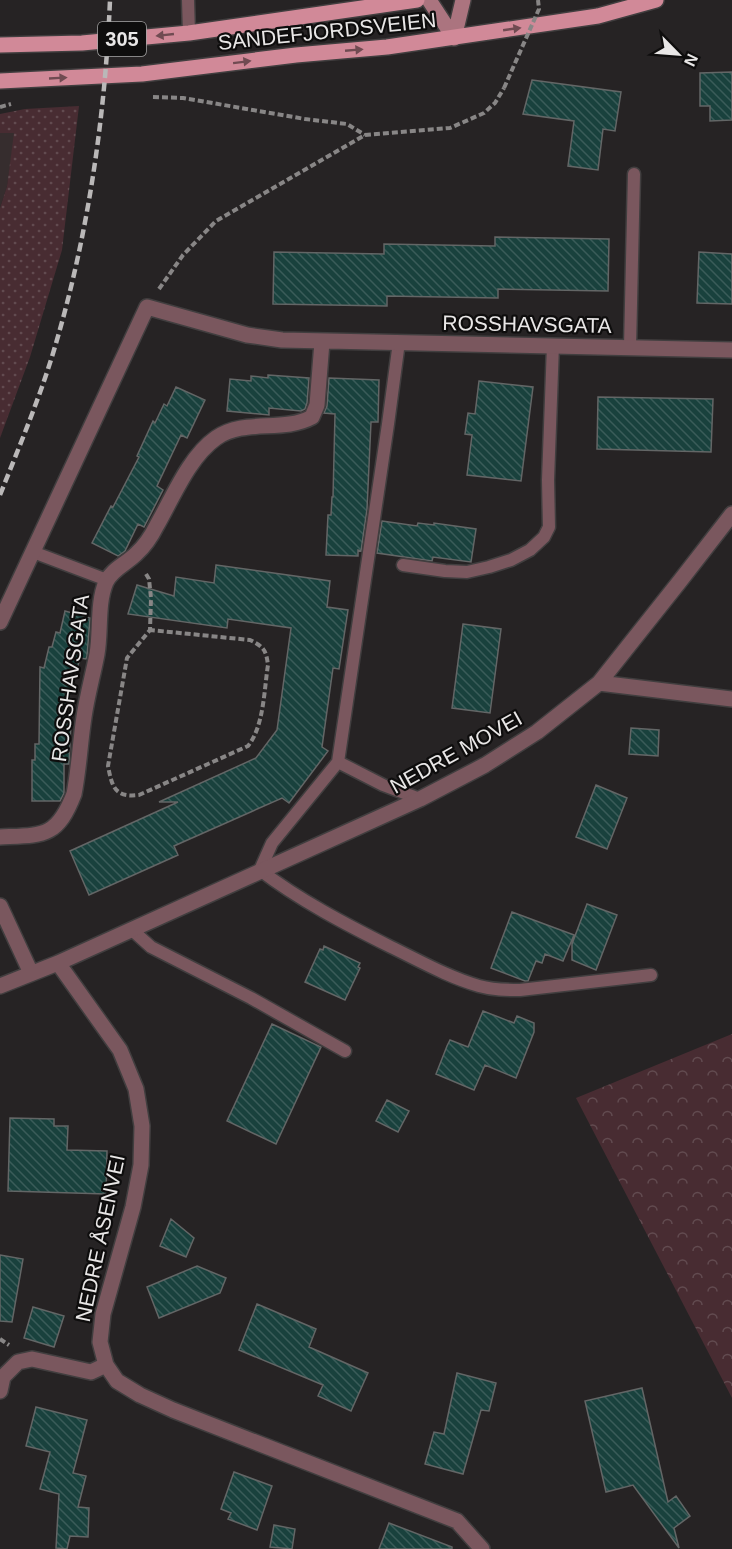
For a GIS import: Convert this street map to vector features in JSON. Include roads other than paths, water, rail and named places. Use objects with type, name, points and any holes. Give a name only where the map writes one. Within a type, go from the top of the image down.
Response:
[{"type":"main road","name":"SANDEFJORDSVEIEN","points":[[0,45],[82,43],[189,33],[417,0]]},
{"type":"main road","points":[[429,0],[454,38]]},
{"type":"main road","points":[[454,38],[463,0]]},
{"type":"main road","name":"SANDEFJORDSVEIEN","points":[[0,81],[142,74],[296,55],[387,47],[598,16],[656,0]]},
{"type":"street","name":"ROSSHAVSGATA","points":[[33,552],[147,307],[247,335],[282,340],[732,350]]},
{"type":"street","name":"ROSSHAVSGATA","points":[[0,837],[29,836],[48,832],[57,826],[70,806],[74,794],[88,692],[100,628],[101,597],[107,580],[113,571],[136,555],[153,532],[193,462],[216,438],[233,429],[302,423],[312,417],[317,405],[322,342]]},
{"type":"street","name":"NEDRE MOVEI","points":[[0,986],[58,963],[420,799],[485,765],[537,732],[599,683],[732,514]]},
{"type":"street","points":[[0,622],[33,552]]},
{"type":"street","points":[[599,683],[732,699]]},
{"type":"street","points":[[0,906],[31,973]]},
{"type":"street","name":"NEDRE ÅSENVEI","points":[[58,963],[120,1050],[136,1089],[142,1126],[141,1165],[133,1207],[103,1314],[100,1342],[106,1365]]},
{"type":"street","points":[[0,1391],[3,1377],[18,1362],[33,1359],[91,1372],[106,1365],[117,1381],[140,1395],[457,1521],[482,1549]]},
{"type":"lane","points":[[188,0],[189,33]]},
{"type":"lane","points":[[630,347],[634,174]]},
{"type":"lane","points":[[399,342],[338,762],[272,843],[260,870],[278,884],[363,933],[447,975],[480,987],[500,991],[520,990],[651,975]]},
{"type":"lane","points":[[403,565],[467,572],[511,560],[530,550],[544,537],[549,527],[548,480],[553,345]]},
{"type":"lane","points":[[33,552],[107,580]]},
{"type":"lane","points":[[338,762],[383,785],[420,799]]},
{"type":"lane","points":[[131,929],[151,948],[251,998],[345,1051]]},
{"type":"railway","points":[[0,495],[48,369],[76,264],[99,133],[110,0]]}]
